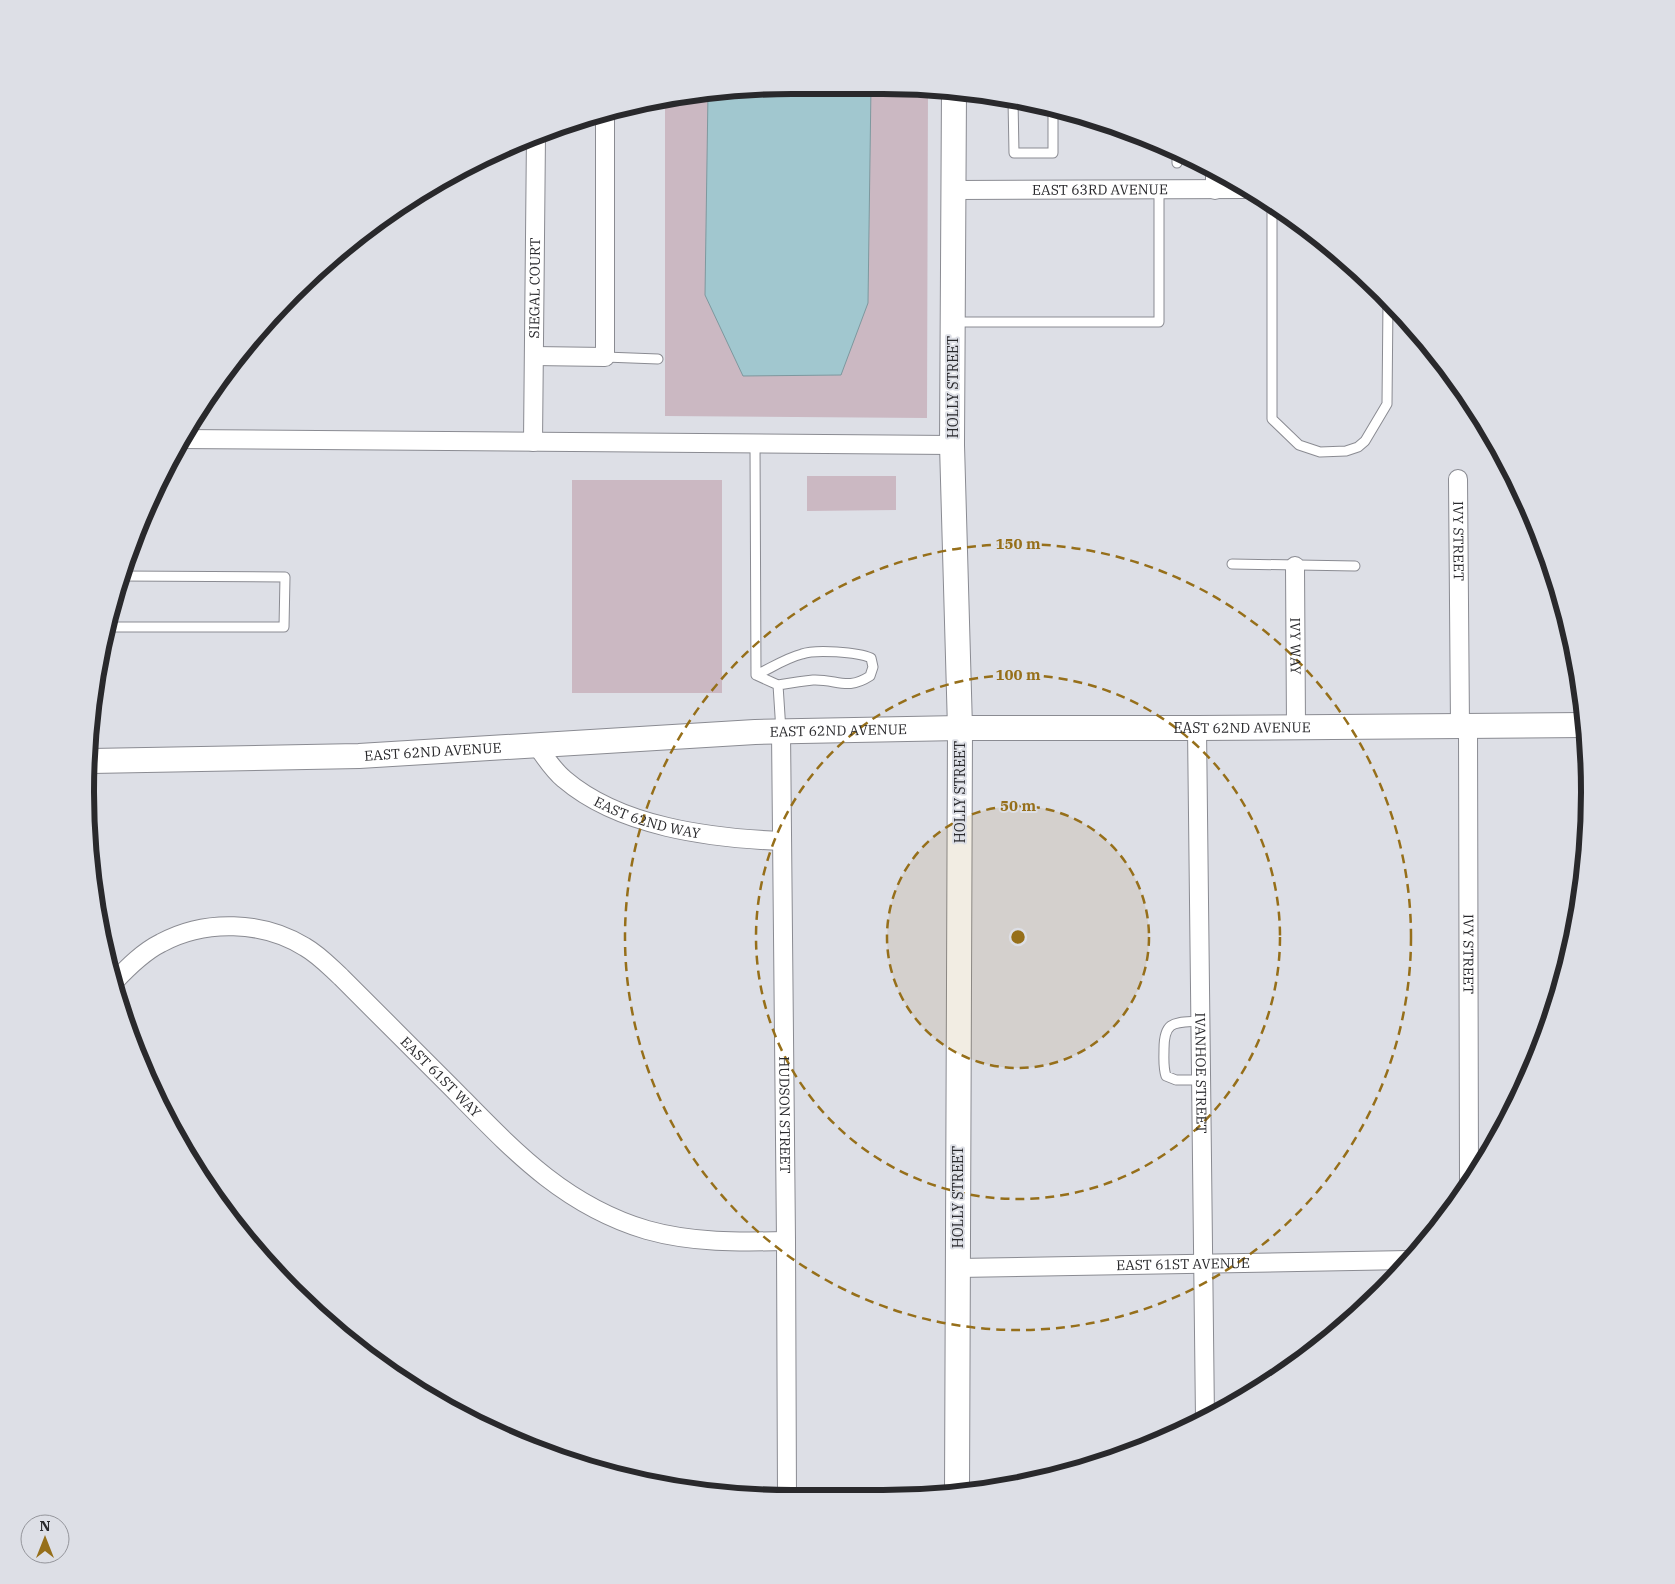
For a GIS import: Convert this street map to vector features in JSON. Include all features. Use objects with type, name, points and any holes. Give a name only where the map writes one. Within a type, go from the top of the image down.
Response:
[{"type":"street","name":"HOLLY STREET","points":[[957,1486],[960,728],[952,445],[954,190],[960,98]]},
{"type":"street","points":[[534,356],[605,357],[605,120]]},
{"type":"street","name":"SIEGAL COURT","points":[[533,442],[536,143]]},
{"type":"street","points":[[1215,178],[1215,190]]},
{"type":"street","name":"EAST 63RD AVENUE","points":[[954,190],[1236,189]]},
{"type":"street","points":[[189,439],[952,445]]},
{"type":"street","name":"IVY STREET","points":[[1458,478],[1464,726],[1469,1172]]},
{"type":"street","name":"IVY WAY","points":[[1295,566],[1296,726]]},
{"type":"street","name":"EAST 62ND AVENUE","points":[[95,761],[359,756],[624,739],[781,732],[960,728],[1578,725]]},
{"type":"street","name":"IVANHOE STREET","points":[[1197,728],[1205,1411]]},
{"type":"street","name":"HUDSON STREET","points":[[781,732],[787,1490]]},
{"type":"street","name":"EAST 62ND WAY","points":[[537,746],[563,779],[610,808],[654,824],[684,831],[739,840],[781,842]]},
{"type":"street","name":"EAST 61ST WAY","points":[[119,977],[134,961],[160,943],[190,930],[233,926],[260,929],[293,940],[315,953],[341,976],[513,1150],[552,1182],[586,1204],[648,1230],[684,1238],[742,1242],[786,1241]]},
{"type":"street","name":"EAST 61ST AVENUE","points":[[958,1268],[1401,1260]]},
{"type":"lane","points":[[1013,106],[1014,153],[1053,153],[1053,115]]},
{"type":"lane","points":[[953,322],[1159,322],[1159,190]]},
{"type":"lane","points":[[1272,212],[1272,419],[1299,445],[1320,452],[1346,451],[1358,447],[1370,435],[1387,404],[1388,310]]},
{"type":"lane","points":[[605,357],[658,360]]},
{"type":"lane","points":[[755,444],[756,675]]},
{"type":"lane","points":[[1232,564],[1355,566]]},
{"type":"lane","points":[[114,627],[284,627],[285,578],[129,576]]},
{"type":"lane","points":[[818,652],[864,655],[871,658],[873,668],[870,676],[859,683],[815,680],[778,685],[756,675],[803,653],[818,652]]},
{"type":"lane","points":[[778,685],[781,732]]},
{"type":"lane","points":[[1201,1021],[1175,1023],[1167,1028],[1164,1036],[1164,1070],[1166,1076],[1176,1080],[1201,1080]]},
{"type":"shaded area","points":[[746,95],[928,95],[927,418],[665,416],[665,106]]},
{"type":"shaded area","points":[[807,476],[896,476],[896,510],[807,511]]},
{"type":"shaded area","points":[[572,480],[722,480],[722,693],[572,693]]},
{"type":"water","points":[[871,94],[868,303],[841,375],[743,376],[705,295],[708,99],[746,95]]}]
